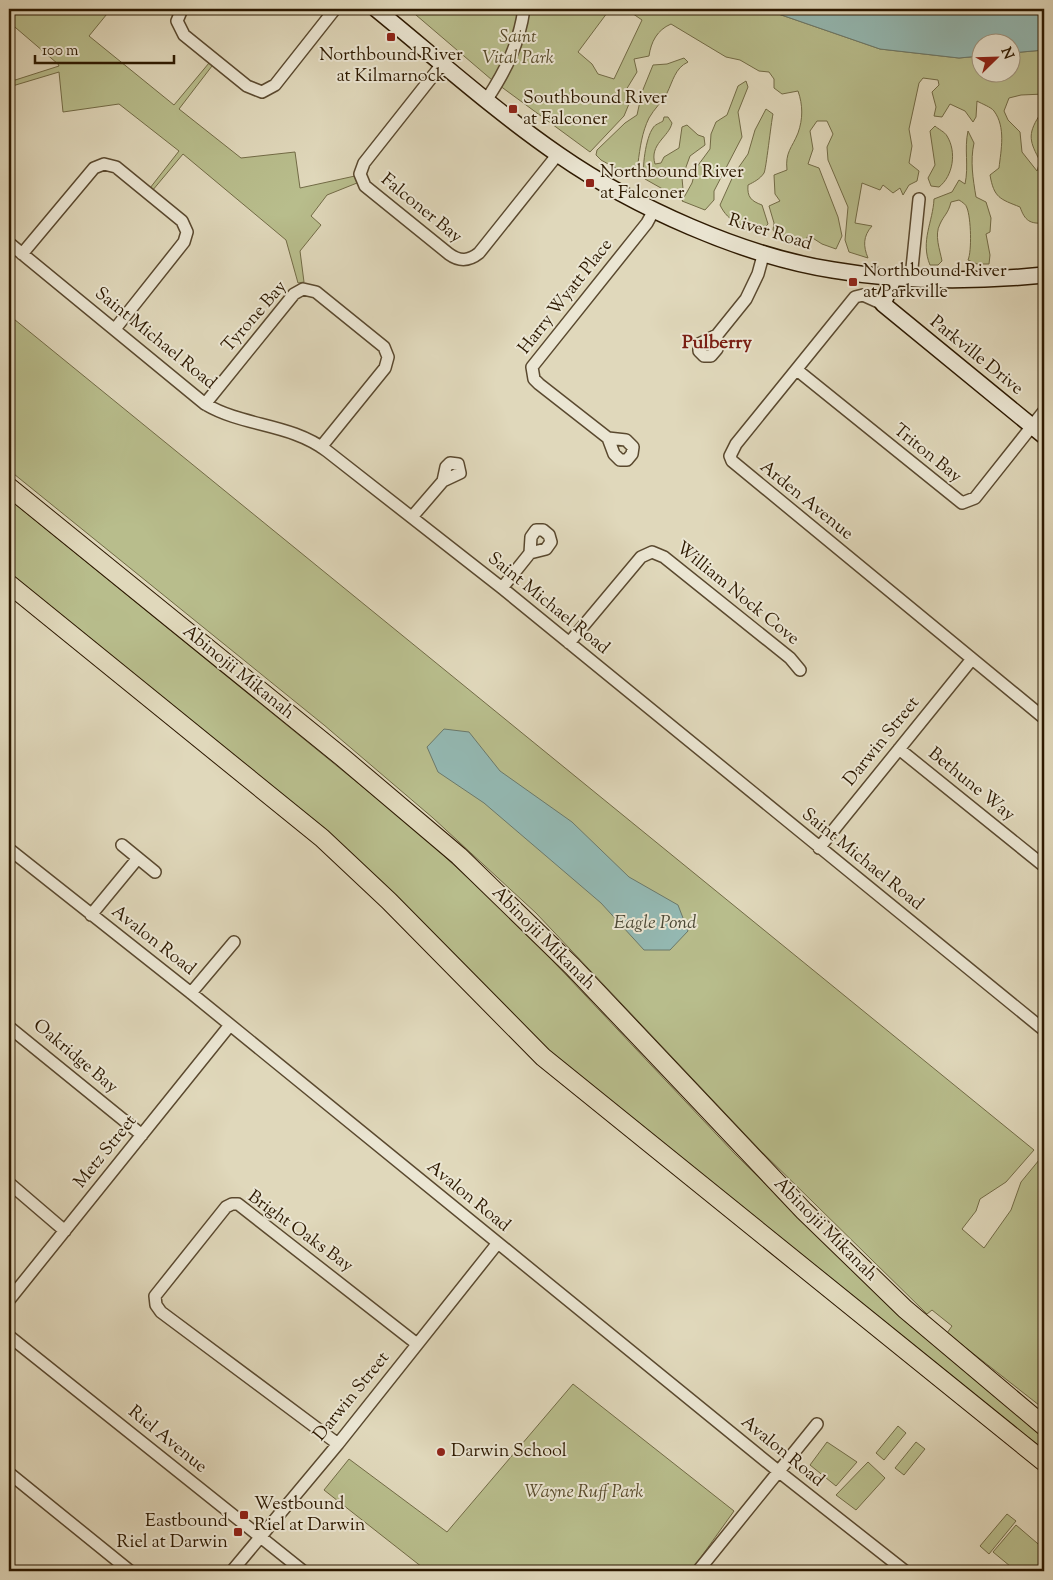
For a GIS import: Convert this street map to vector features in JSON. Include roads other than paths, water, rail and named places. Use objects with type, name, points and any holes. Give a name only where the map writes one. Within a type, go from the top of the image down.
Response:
[{"type":"main road","name":"Abinojii Mikanah","points":[[9,487],[335,750],[459,856],[573,967],[804,1211],[905,1309],[1044,1426]]},
{"type":"main road","name":"Abinojii Mikanah","points":[[9,584],[322,838],[389,901],[544,1057],[1044,1462]]},
{"type":"street","points":[[182,9],[177,21],[184,35],[247,86],[262,92],[274,85],[335,9]]},
{"type":"street","name":"River Road","points":[[376,9],[486,99],[558,154],[607,185],[654,210],[708,234],[764,252],[831,270],[911,278],[1003,279],[1044,275]]},
{"type":"street","points":[[486,99],[506,71],[516,43],[524,9]]},
{"type":"street","name":"Falconer Bay","points":[[443,63],[364,163],[360,174],[366,186],[455,259],[467,260],[478,253],[558,154]]},
{"type":"street","points":[[22,254],[94,168],[104,164],[116,167],[182,221],[187,232],[184,242],[115,329]]},
{"type":"street","points":[[911,278],[919,199]]},
{"type":"street","name":"Harry Wyatt Place","points":[[608,438],[539,384],[534,379],[532,367],[647,223],[654,210]]},
{"type":"street","name":"Saint Michael Road","points":[[9,243],[205,404],[234,418],[296,433],[321,447],[502,588],[1044,1030]]},
{"type":"street","points":[[717,335],[746,299],[758,274],[764,252]]},
{"type":"street","points":[[883,304],[894,277]]},
{"type":"street","name":"Tyrone Bay","points":[[205,404],[294,294],[303,289],[316,292],[384,347],[388,357],[385,368],[321,447]]},
{"type":"street","name":"Arden Avenue","points":[[883,304],[863,295],[855,297],[732,449],[732,461],[1044,718]]},
{"type":"street","name":"Parkville Drive","points":[[883,304],[1044,436]]},
{"type":"street","name":"Triton Bay","points":[[797,370],[962,503],[975,498],[1044,411]]},
{"type":"street","points":[[412,518],[443,481]]},
{"type":"street","name":"William Nock Cove","points":[[568,643],[641,557],[652,552],[664,557],[790,658],[800,670]]},
{"type":"street","points":[[502,588],[530,553]]},
{"type":"street","name":"Darwin Street","points":[[819,848],[972,660]]},
{"type":"street","name":"Bethune Way","points":[[899,749],[1044,866]]},
{"type":"street","points":[[122,845],[155,872]]},
{"type":"street","name":"Avalon Road","points":[[9,849],[191,993],[778,1471],[905,1571]]},
{"type":"street","points":[[91,915],[138,858]]},
{"type":"street","points":[[191,993],[234,942]]},
{"type":"street","name":"Metz Street","points":[[9,1300],[230,1025]]},
{"type":"street","name":"Oakridge Bay","points":[[9,1027],[142,1135]]},
{"type":"street","points":[[9,1183],[65,1231]]},
{"type":"street","name":"Bright Oaks Bay","points":[[338,1444],[161,1312],[156,1305],[155,1296],[226,1207],[238,1204],[417,1344]]},
{"type":"street","name":"Darwin Street","points":[[232,1571],[338,1444],[498,1244]]},
{"type":"street","name":"Riel Avenue","points":[[9,1336],[303,1571]]},
{"type":"street","points":[[701,1570],[817,1424]]},
{"type":"street","points":[[9,1473],[130,1571]]},
{"type":"water","points":[[764,9],[1044,9],[1044,50],[1020,52],[1020,32],[970,32],[970,57],[959,58],[880,49]]},
{"type":"water","name":"Eagle Pond","points":[[444,729],[469,732],[500,771],[572,822],[629,877],[678,905],[688,931],[670,950],[644,950],[601,903],[484,803],[438,772],[427,747]]},
{"type":"place","name":"Northbound River at Kilmarnock","points":[[391,37]]},
{"type":"place","name":"Southbound River at Falconer","points":[[513,109]]},
{"type":"place","name":"Northbound River at Falconer","points":[[590,183]]},
{"type":"place","name":"Northbound River at Parkville","points":[[853,282]]},
{"type":"place","name":"Darwin School","points":[[441,1452]]},
{"type":"place","name":"Westbound Riel at Darwin","points":[[244,1515]]},
{"type":"place","name":"Eastbound Riel at Darwin","points":[[238,1532]]},
{"type":"district","name":"Pulberry","points":[[717,343]]},
{"type":"park label","name":"Saint Vital Park","points":[[518,48]]},
{"type":"park label","name":"Wayne Ruff Park","points":[[584,1493]]}]
